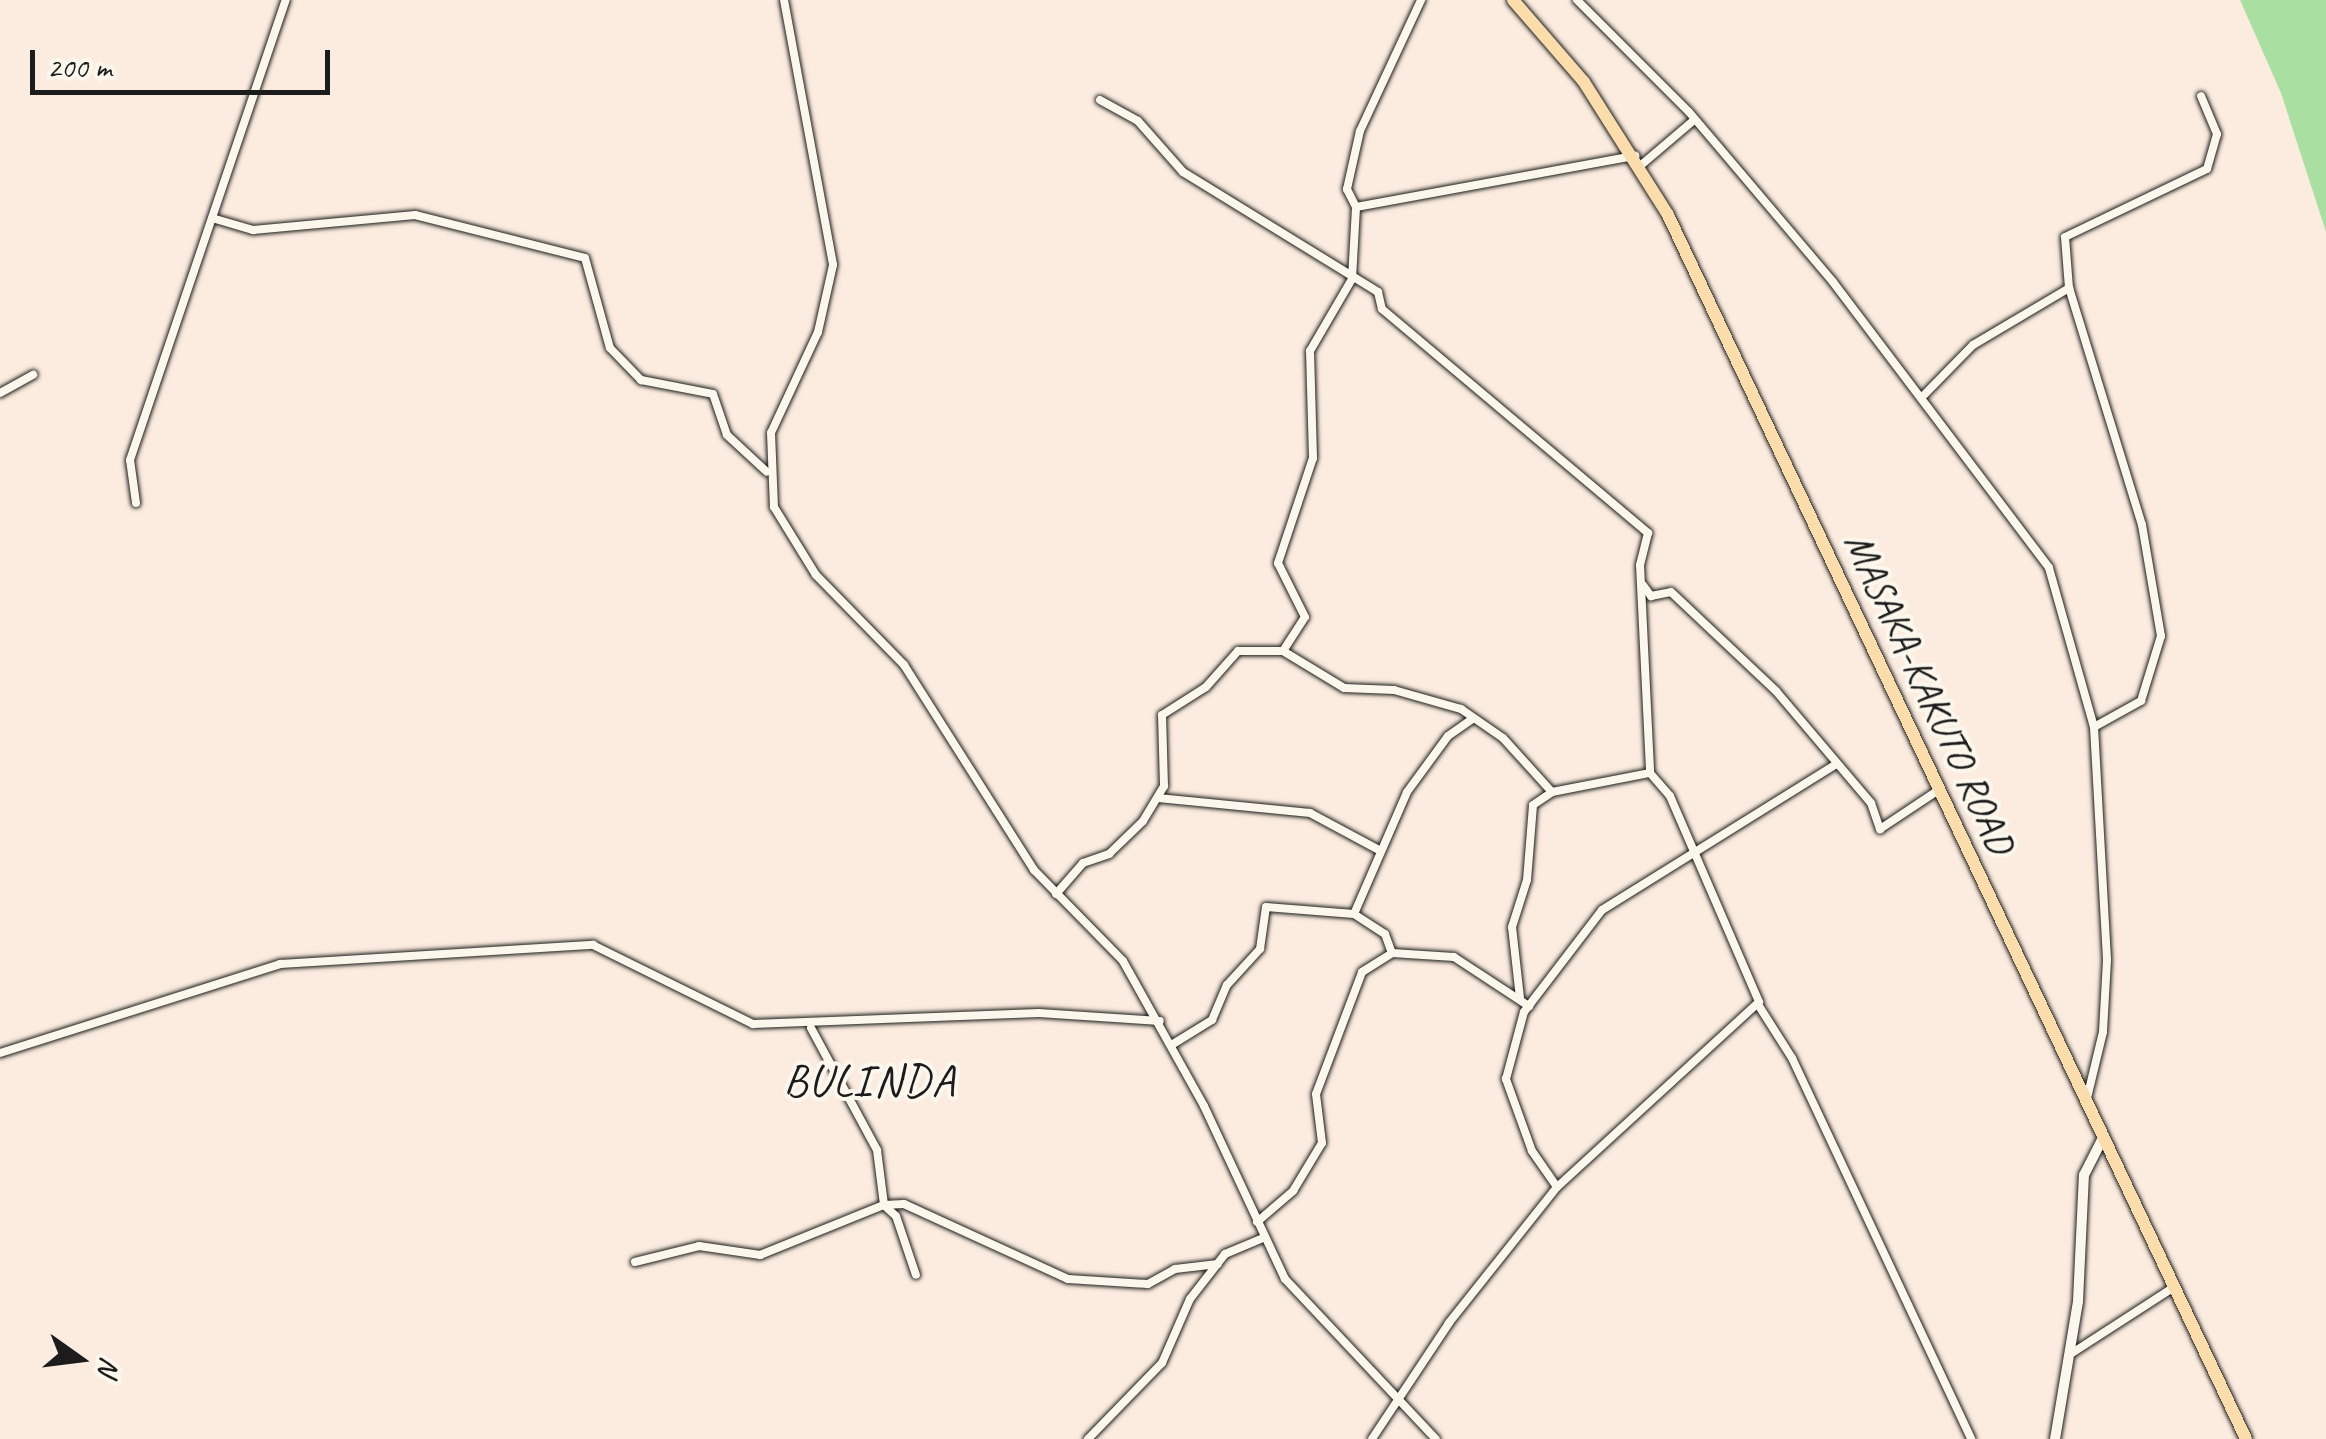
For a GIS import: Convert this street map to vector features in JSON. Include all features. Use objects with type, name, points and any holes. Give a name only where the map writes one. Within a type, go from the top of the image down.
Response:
[{"type":"highway","name":"MASAKA-KAKUTO ROAD","points":[[1513,0],[1638,161],[2246,1439]]},
{"type":"street","points":[[136,504],[130,460],[286,0]]},
{"type":"street","points":[[784,0],[833,265],[818,332],[771,432],[766,472],[774,507],[798,551],[898,656],[1056,894],[1110,944],[1161,1021],[1256,1222],[1299,1298],[1397,1405],[1436,1439]]},
{"type":"street","points":[[1283,651],[1304,620],[1278,563],[1312,458],[1310,351],[1352,280],[1356,207],[1347,189],[1360,130],[1422,0]]},
{"type":"street","points":[[1578,0],[1694,120],[1924,395],[2049,568],[2094,727],[2107,960],[2104,1032],[2086,1100]]},
{"type":"street","points":[[2094,727],[2141,700],[2161,636],[2142,525],[2069,288],[2064,250],[2075,226],[2207,169],[2217,134],[2201,96]]},
{"type":"street","points":[[1100,100],[1138,122],[1183,172],[1267,217],[1352,280],[1378,292],[1382,308],[1642,528],[1649,541],[1643,585],[1650,773],[1670,796],[1759,1006],[1792,1058],[1971,1439]]},
{"type":"street","points":[[1356,207],[1638,161],[1694,120]]},
{"type":"street","points":[[212,218],[253,230],[415,215],[585,258],[610,348],[641,380],[713,394],[727,435],[766,472]]},
{"type":"street","points":[[1924,395],[1973,345],[2069,288]]},
{"type":"street","points":[[0,394],[34,375]]},
{"type":"street","points":[[1643,585],[1650,596],[1675,596],[1804,720],[1835,766],[1871,803],[1884,830],[1940,790]]},
{"type":"street","points":[[1056,894],[1086,860],[1117,848],[1158,798],[1164,778],[1159,725],[1168,707],[1206,687],[1229,655],[1283,651],[1344,688],[1394,690],[1472,719],[1503,738],[1552,792]]},
{"type":"street","points":[[1354,914],[1379,850],[1438,748],[1472,719]]},
{"type":"street","points":[[1557,1187],[1532,1151],[1506,1080],[1509,1046],[1529,1006],[1602,910],[1835,766]]},
{"type":"street","points":[[1520,998],[1512,927],[1527,880],[1526,831],[1533,805],[1552,792],[1650,773]]},
{"type":"street","points":[[1158,798],[1310,814],[1379,850]]},
{"type":"street","points":[[1173,1044],[1212,1020],[1226,985],[1260,948],[1264,908],[1354,914],[1385,934],[1392,953]]},
{"type":"street","points":[[0,1053],[280,964],[577,946],[610,949],[753,1024],[811,1028],[1039,1013],[1161,1021]]},
{"type":"street","points":[[1256,1222],[1293,1191],[1315,1157],[1325,1130],[1316,1106],[1320,1079],[1358,980],[1392,953],[1454,957],[1529,1006]]},
{"type":"street","points":[[1372,1439],[1458,1310],[1557,1187],[1759,1006]]},
{"type":"street","points":[[811,1028],[876,1150],[884,1204],[896,1216],[916,1275]]},
{"type":"street","points":[[2055,1439],[2068,1355],[2084,1174],[2104,1136]]},
{"type":"street","points":[[635,1262],[699,1246],[760,1255],[884,1204],[915,1205],[1068,1278],[1148,1284],[1175,1269],[1218,1264]]},
{"type":"street","points":[[1088,1439],[1162,1363],[1190,1300],[1218,1264],[1264,1238]]},
{"type":"street","points":[[2068,1355],[2174,1287]]},
{"type":"green space","points":[[2240,0],[2326,0],[2326,232],[2281,93]]},
{"type":"district","name":"BULINDA","points":[[870,1081]]}]
